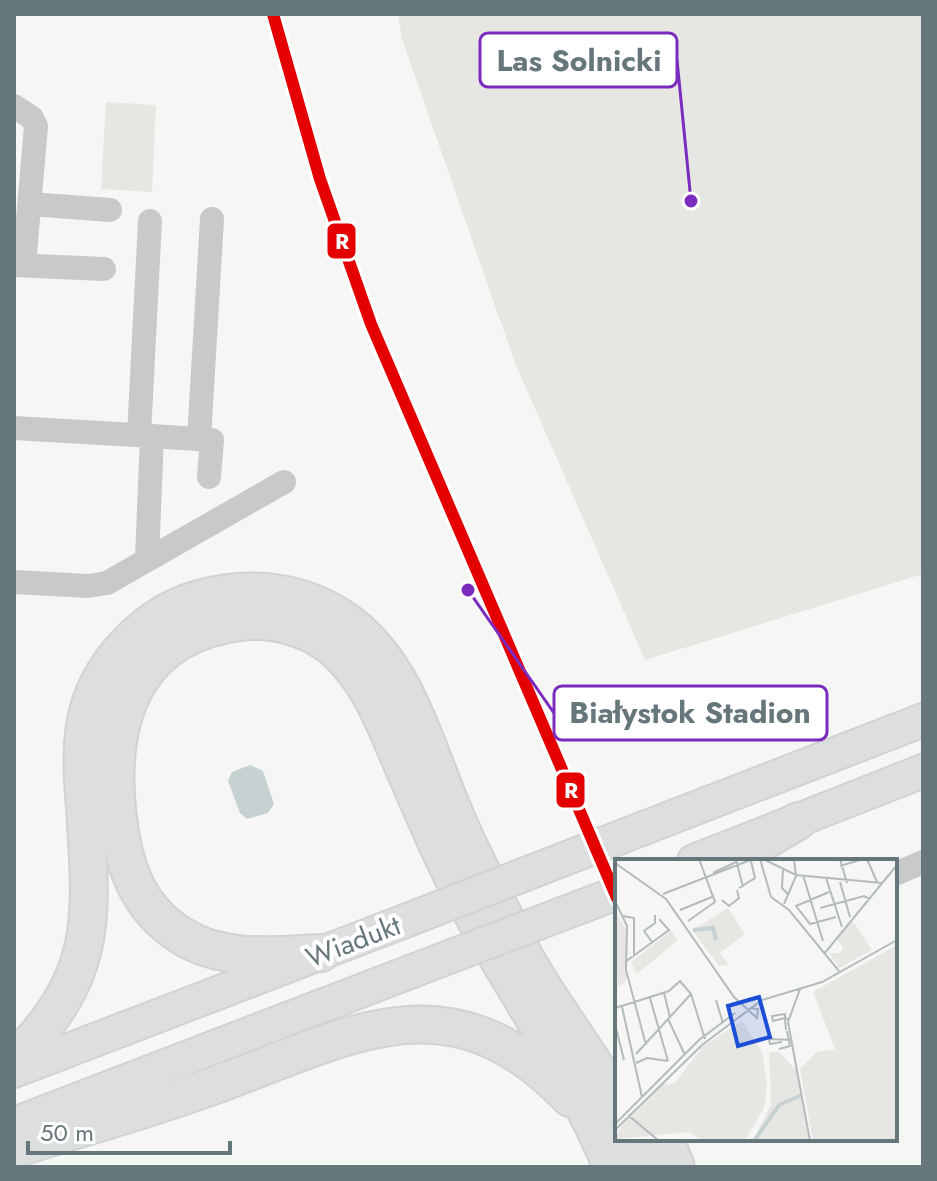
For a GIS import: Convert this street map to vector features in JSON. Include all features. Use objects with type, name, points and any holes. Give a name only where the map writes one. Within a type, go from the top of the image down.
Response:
[{"type":"main road","points":[[14,1060],[61,1003],[74,982],[84,951],[90,922],[90,884],[83,741],[90,706],[104,675],[133,639],[181,604],[229,592],[253,591],[303,598],[325,607],[352,625],[395,677],[468,846],[522,951],[615,1101]]},
{"type":"main road","points":[[321,953],[247,956],[212,949],[183,937],[157,917],[138,894],[128,873],[115,790],[114,756],[119,720],[150,665],[173,644],[196,632],[221,624],[273,621],[310,633],[333,648],[357,674],[373,698],[437,844],[477,922],[614,1147]]},
{"type":"main road","name":"Wiadukt","points":[[14,1071],[923,720]]},
{"type":"main road","points":[[714,858],[923,771]]},
{"type":"main road","name":"Wiadukt","points":[[14,1124],[615,894]]},
{"type":"main road","points":[[14,1149],[209,1087],[340,1037],[373,1027],[400,1025],[461,1030],[515,1051],[549,1076],[614,1147],[645,1167]]},
{"type":"main road","points":[[666,1141],[676,1167]]},
{"type":"street","points":[[14,106],[32,118],[36,126],[30,204],[19,265],[104,269]]},
{"type":"street","points":[[30,204],[110,210]]},
{"type":"street","points":[[199,439],[212,219]]},
{"type":"street","points":[[147,559],[150,221]]},
{"type":"street","points":[[14,428],[212,440],[209,477]]},
{"type":"street","points":[[14,582],[98,586],[284,482]]},
{"type":"street","points":[[897,873],[923,862]]},
{"type":"shaded area","points":[[398,14],[923,14],[923,574],[645,660],[515,363],[402,39]]},
{"type":"shaded area","points":[[106,102],[156,105],[152,192],[101,189]]},
{"type":"shaded area","points":[[250,765],[263,771],[274,804],[268,813],[247,819],[240,813],[228,781],[232,772]]},
{"type":"transit line","name":"R","points":[[273,14],[320,179],[371,324],[615,893]]},
{"type":"place","name":"Las Solnicki","points":[[691,201]]},
{"type":"place","name":"Białystok Stadion","points":[[468,590]]}]
